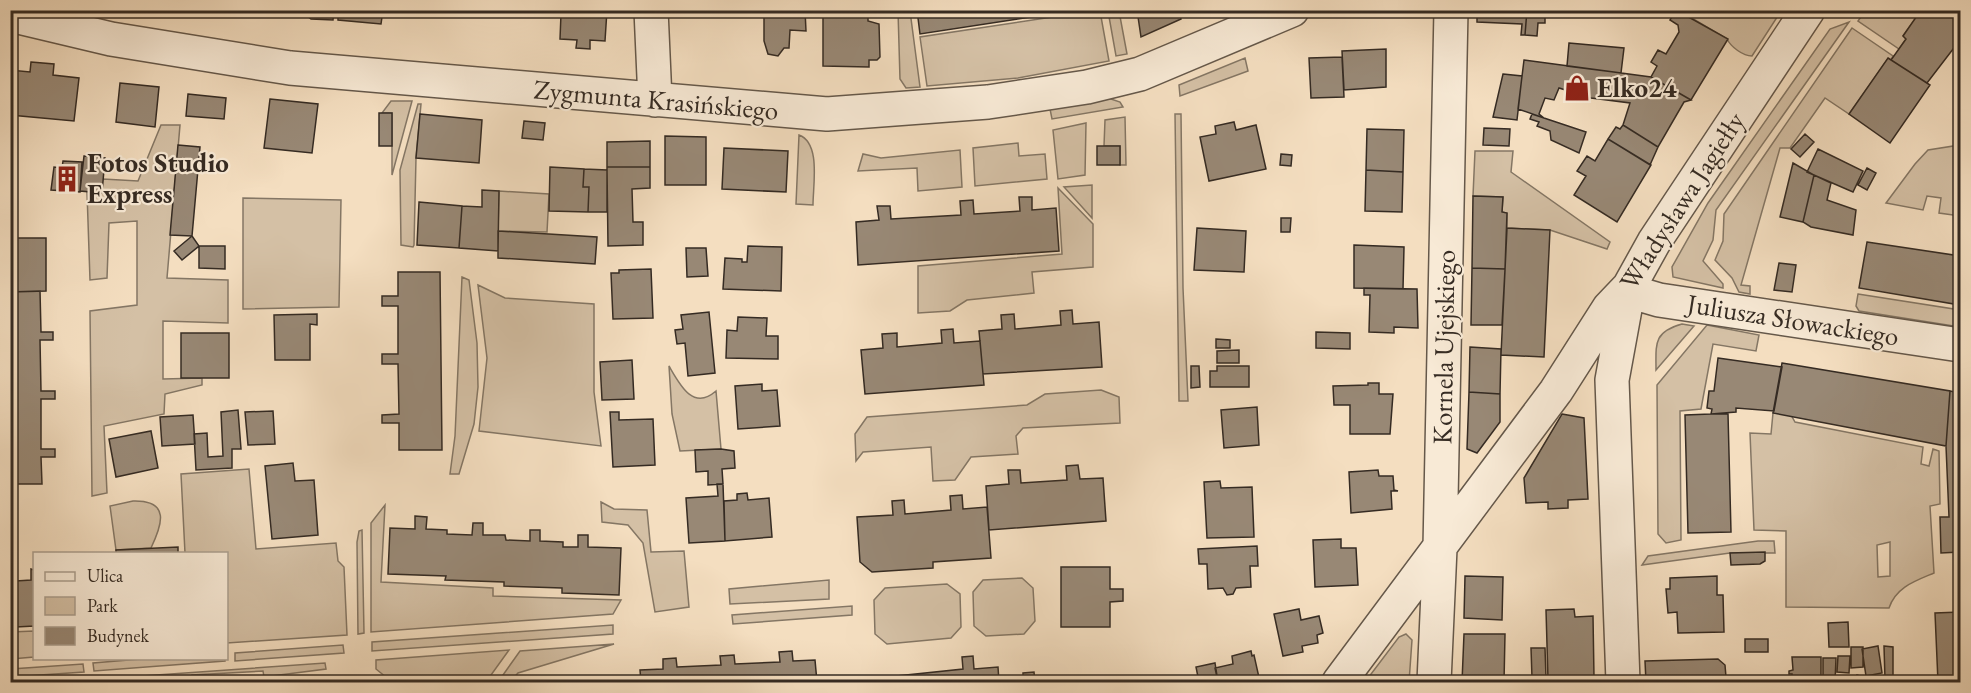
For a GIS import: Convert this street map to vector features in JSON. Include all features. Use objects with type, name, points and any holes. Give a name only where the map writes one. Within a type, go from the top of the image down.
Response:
[{"type":"street","points":[[651,10],[655,100]]},
{"type":"street","name":"Zygmunta Krasińskiego","points":[[10,15],[100,37],[290,68],[827,114],[893,111],[1044,95],[1140,74],[1292,10]]},
{"type":"street","name":"Kornela Ujejskiego","points":[[1434,682],[1440,548],[1451,10]]},
{"type":"street","name":"Władysława Jagiełły","points":[[1339,682],[1556,391],[1609,308],[1629,287],[1654,242],[1808,10]]},
{"type":"street","points":[[1623,682],[1612,402],[1616,357],[1629,287]]},
{"type":"street","name":"Juliusza Słowackiego","points":[[1629,287],[1642,295],[1659,300],[1960,345]]},
{"type":"street","name":"Władysława Jagiełły","points":[[1556,391],[1616,357]]},
{"type":"green space","points":[[898,11],[910,11],[920,87],[906,88],[900,79]]},
{"type":"green space","points":[[1100,11],[1109,61],[1018,78],[927,86],[920,37]]},
{"type":"green space","points":[[1108,11],[1119,11],[1127,54],[1116,56]]},
{"type":"green space","points":[[1680,11],[1781,11],[1752,56],[1749,56],[1741,53],[1727,39]]},
{"type":"green space","points":[[1865,11],[1921,11],[1903,36],[1906,39],[1899,49],[1858,21]]},
{"type":"green space","points":[[1849,22],[1716,210],[1713,240],[1703,261],[1723,284],[1723,288],[1673,277],[1672,267],[1708,203],[1830,29]]},
{"type":"green space","points":[[1852,28],[1893,56],[1891,60],[1888,59],[1849,114],[1825,98],[1790,148],[1780,148],[1741,285],[1750,286],[1750,294],[1739,292],[1732,278],[1715,260],[1723,241],[1724,214]]},
{"type":"green space","points":[[1245,58],[1248,71],[1180,96],[1179,85]]},
{"type":"green space","points":[[1108,98],[1120,102],[1123,107],[1052,119],[1050,109]]},
{"type":"green space","points":[[391,101],[412,101],[392,175],[392,113],[382,113]]},
{"type":"green space","points":[[418,104],[421,104],[416,158],[413,247],[401,245],[400,170]]},
{"type":"green space","points":[[1175,114],[1181,114],[1183,288],[1188,401],[1179,401]]},
{"type":"green space","points":[[1125,117],[1126,165],[1120,165],[1120,146],[1104,146],[1105,120]]},
{"type":"green space","points":[[1086,123],[1085,175],[1058,179],[1053,130]]},
{"type":"green space","points":[[161,125],[180,125],[167,278],[228,280],[228,323],[163,321],[163,379],[202,378],[202,385],[165,394],[164,414],[104,426],[107,493],[92,496],[90,311],[137,305],[137,221],[109,223],[107,278],[90,280],[87,192],[103,179],[138,181]]},
{"type":"green space","points":[[799,135],[806,139],[813,155],[813,205],[796,204]]},
{"type":"green space","points":[[1018,143],[1019,156],[1045,154],[1047,179],[975,186],[973,148]]},
{"type":"green space","points":[[1960,145],[1960,216],[1939,213],[1941,198],[1927,196],[1923,210],[1886,203],[1928,150]]},
{"type":"green space","points":[[960,150],[962,187],[918,191],[917,168],[858,171],[863,154],[881,158]]},
{"type":"green space","points":[[1475,151],[1513,151],[1511,172],[1610,242],[1607,249],[1550,230],[1507,228],[1507,213],[1502,212],[1503,197],[1473,196]]},
{"type":"green space","points":[[1092,185],[1092,218],[1064,187]]},
{"type":"green space","points":[[1058,188],[1093,224],[1093,267],[1032,272],[1034,293],[967,300],[950,311],[918,313],[918,266],[1062,254]]},
{"type":"green space","points":[[499,191],[549,194],[547,232],[498,231]]},
{"type":"green space","points":[[243,198],[341,200],[339,307],[243,309]]},
{"type":"green space","points":[[462,277],[469,280],[477,343],[478,387],[474,424],[459,474],[450,474],[455,436]]},
{"type":"green space","points":[[478,285],[505,298],[594,304],[594,392],[601,446],[479,431],[487,358]]},
{"type":"green space","points":[[1858,294],[1960,310],[1960,327],[1859,311],[1856,306]]},
{"type":"green space","points":[[1682,324],[1694,326],[1656,370],[1658,340],[1666,331]]},
{"type":"green space","points":[[1707,325],[1759,335],[1756,351],[1713,344],[1701,409],[1680,411],[1681,540],[1666,543],[1658,534],[1657,385]]},
{"type":"green space","points":[[669,366],[683,388],[694,397],[708,396],[716,391],[721,449],[680,451],[672,414]]},
{"type":"green space","points":[[1101,390],[1119,397],[1120,423],[1023,428],[1016,436],[1018,454],[971,457],[955,480],[933,481],[931,447],[863,452],[856,461],[855,434],[867,417],[1027,405],[1045,394]]},
{"type":"green space","points":[[1773,413],[1791,415],[1795,422],[1923,447],[1921,464],[1929,466],[1933,449],[1939,451],[1940,504],[1930,506],[1934,573],[1901,590],[1889,608],[1786,607],[1786,531],[1754,530],[1750,433],[1771,434]],"holes":[[[1890,542],[1890,576],[1878,577],[1877,545]]]},
{"type":"green space","points":[[249,469],[256,549],[336,543],[338,561],[344,567],[347,635],[228,643],[228,552],[185,552],[181,474]]},
{"type":"green space","points":[[133,501],[145,502],[158,509],[160,523],[158,531],[151,548],[116,550],[110,506]]},
{"type":"green space","points":[[601,502],[614,509],[647,510],[651,552],[684,551],[689,607],[655,612],[643,543],[628,525],[602,522]]},
{"type":"green space","points":[[385,505],[381,582],[493,588],[493,596],[621,600],[613,614],[371,632],[371,523]]},
{"type":"green space","points":[[362,530],[364,633],[358,634],[357,542],[359,531]]},
{"type":"green space","points":[[1758,541],[1774,541],[1775,553],[1730,553],[1642,565],[1648,556]]},
{"type":"green space","points":[[1022,578],[1033,588],[1035,621],[1024,634],[986,636],[974,626],[973,592],[983,580]]},
{"type":"green space","points":[[829,580],[829,599],[730,604],[729,589]]},
{"type":"green space","points":[[947,584],[960,594],[961,627],[951,638],[887,644],[875,634],[874,600],[885,588]]},
{"type":"green space","points":[[852,606],[852,615],[733,624],[732,615]]},
{"type":"green space","points":[[613,625],[613,634],[372,651],[372,642]]},
{"type":"green space","points":[[33,631],[33,657],[11,659],[11,632]]},
{"type":"green space","points":[[1406,634],[1412,640],[1409,682],[1365,682],[1399,637]]},
{"type":"green space","points":[[614,644],[518,673],[510,682],[498,682],[520,651]]},
{"type":"green space","points":[[343,645],[344,653],[235,661],[235,653]]},
{"type":"green space","points":[[509,650],[486,682],[392,682],[376,669],[376,660]]},
{"type":"green space","points":[[129,660],[225,660],[94,671],[93,663]]},
{"type":"green space","points":[[325,663],[326,669],[264,677],[263,671],[192,675],[192,682],[57,682]]},
{"type":"green space","points":[[83,664],[84,672],[11,677],[11,669]]},
{"type":"building","points":[[300,10],[334,10],[333,20],[311,19]]},
{"type":"building","points":[[338,10],[383,10],[381,24],[338,20]]},
{"type":"building","points":[[553,10],[607,10],[605,41],[590,40],[590,49],[576,48],[577,40],[560,39],[561,14],[553,13]]},
{"type":"building","points":[[769,10],[805,10],[806,31],[790,30],[789,48],[784,48],[778,56],[768,54],[764,41],[764,17],[768,17]]},
{"type":"building","points":[[917,10],[1077,10],[920,34]]},
{"type":"building","points":[[1137,10],[1179,10],[1181,19],[1141,37]]},
{"type":"building","points":[[1477,10],[1527,10],[1525,35],[1521,35],[1522,24],[1477,22]]},
{"type":"building","points":[[1527,10],[1545,10],[1545,23],[1538,23],[1537,36],[1525,35]]},
{"type":"building","points":[[1676,10],[1728,39],[1691,100],[1651,77],[1657,66],[1651,62],[1658,50],[1666,54],[1679,32],[1678,25],[1670,20]]},
{"type":"building","points":[[1921,10],[1960,10],[1960,40],[1927,83],[1891,60],[1906,39],[1903,36]]},
{"type":"building","points":[[823,14],[868,15],[868,21],[879,24],[880,57],[877,60],[869,60],[869,67],[823,66]]},
{"type":"building","points":[[1569,43],[1624,48],[1621,73],[1567,66]]},
{"type":"building","points":[[1386,49],[1386,87],[1344,90],[1342,51]]},
{"type":"building","points":[[1342,57],[1344,97],[1311,98],[1309,58]]},
{"type":"building","points":[[1888,58],[1930,85],[1890,143],[1849,114]]},
{"type":"building","points":[[1524,60],[1651,77],[1691,100],[1684,102],[1658,147],[1623,125],[1630,103],[1591,98],[1559,88],[1554,100],[1545,98],[1539,114],[1544,118],[1518,109]]},
{"type":"building","points":[[31,62],[54,64],[53,75],[79,78],[74,121],[10,115],[10,70],[30,72]]},
{"type":"building","points":[[1503,74],[1522,76],[1517,120],[1493,117]]},
{"type":"building","points":[[120,83],[159,87],[155,127],[116,122]]},
{"type":"building","points":[[188,94],[226,98],[224,119],[186,116]]},
{"type":"building","points":[[270,99],[318,104],[312,153],[264,148]]},
{"type":"building","points":[[379,113],[392,113],[392,146],[379,146]]},
{"type":"building","points":[[420,114],[482,120],[479,163],[416,158]]},
{"type":"building","points":[[1532,114],[1586,132],[1579,153],[1551,140],[1550,131],[1537,126],[1539,122],[1530,119]]},
{"type":"building","points":[[524,121],[545,123],[543,140],[522,138]]},
{"type":"building","points":[[1234,122],[1236,130],[1256,125],[1266,169],[1209,181],[1200,137],[1216,134],[1215,126]]},
{"type":"building","points":[[1623,125],[1658,147],[1650,165],[1608,139],[1616,127],[1620,129]]},
{"type":"building","points":[[1484,128],[1510,129],[1509,146],[1483,145]]},
{"type":"building","points":[[1367,129],[1404,130],[1403,172],[1366,170]]},
{"type":"building","points":[[1805,134],[1814,142],[1800,157],[1791,149]]},
{"type":"building","points":[[665,136],[706,137],[706,185],[665,185]]},
{"type":"building","points":[[1608,139],[1651,165],[1617,222],[1574,195],[1586,176],[1577,171],[1587,156],[1595,161]]},
{"type":"building","points":[[650,141],[650,167],[607,167],[607,142]]},
{"type":"building","points":[[178,145],[200,147],[192,236],[170,235]]},
{"type":"building","points":[[1097,146],[1120,146],[1120,165],[1097,165]]},
{"type":"building","points":[[724,148],[788,151],[786,192],[722,189]]},
{"type":"building","points":[[1818,149],[1863,171],[1853,192],[1807,172]]},
{"type":"building","points":[[1281,154],[1292,155],[1291,166],[1280,165]]},
{"type":"building","points":[[84,156],[105,158],[102,193],[80,191]]},
{"type":"building","name":"Fotos Studio Express","points":[[63,161],[82,162],[80,192],[51,190],[54,167],[62,168]]},
{"type":"building","points":[[1793,163],[1814,175],[1803,222],[1780,217]]},
{"type":"building","points":[[550,167],[584,169],[583,187],[589,187],[588,212],[549,211]]},
{"type":"building","points":[[607,167],[650,167],[650,188],[632,189],[633,222],[643,222],[643,245],[608,246]]},
{"type":"building","points":[[1867,168],[1876,173],[1867,190],[1858,185]]},
{"type":"building","points":[[584,169],[607,170],[607,212],[588,212],[589,187],[583,187]]},
{"type":"building","points":[[1366,170],[1403,172],[1402,212],[1365,211]]},
{"type":"building","points":[[1814,175],[1831,183],[1827,200],[1856,210],[1853,235],[1811,227],[1803,222]]},
{"type":"building","points":[[482,190],[499,191],[498,251],[459,248],[462,206],[482,207]]},
{"type":"building","points":[[1473,196],[1503,197],[1502,212],[1507,213],[1505,269],[1472,268]]},
{"type":"building","points":[[1019,197],[1032,197],[1032,210],[1056,208],[1059,251],[858,265],[856,222],[879,220],[877,206],[890,206],[891,219],[961,215],[960,201],[973,200],[974,214],[1020,211]]},
{"type":"building","points":[[419,202],[462,206],[459,248],[417,245]]},
{"type":"building","points":[[1281,218],[1291,218],[1290,232],[1281,232]]},
{"type":"building","points":[[1197,228],[1246,231],[1244,272],[1194,270]]},
{"type":"building","points":[[1507,228],[1550,230],[1544,357],[1501,355]]},
{"type":"building","points":[[498,231],[597,237],[595,264],[498,258]]},
{"type":"building","points":[[192,236],[199,246],[182,260],[174,251]]},
{"type":"building","points":[[10,238],[46,238],[46,291],[10,292]]},
{"type":"building","points":[[1867,242],[1960,256],[1960,305],[1859,288]]},
{"type":"building","points":[[1354,245],[1404,247],[1403,289],[1354,288]]},
{"type":"building","points":[[199,246],[225,246],[225,269],[199,268]]},
{"type":"building","points":[[748,246],[782,247],[781,291],[723,289],[725,258],[742,259],[742,262],[747,262]]},
{"type":"building","points":[[686,248],[706,248],[708,276],[687,277]]},
{"type":"building","points":[[1779,263],[1796,265],[1792,292],[1774,290]]},
{"type":"building","points":[[1472,268],[1505,269],[1502,325],[1471,325]]},
{"type":"building","points":[[651,269],[653,318],[613,319],[611,273],[619,273],[619,270]]},
{"type":"building","points":[[398,272],[440,272],[442,450],[399,450],[399,423],[382,423],[382,415],[399,414],[398,364],[382,364],[382,354],[398,354],[398,306],[382,306],[382,296],[398,296]]},
{"type":"building","points":[[1364,288],[1417,289],[1418,328],[1394,327],[1394,333],[1369,332],[1370,295],[1364,295]]},
{"type":"building","points":[[40,291],[41,332],[53,332],[53,340],[40,340],[41,391],[55,391],[55,399],[41,399],[41,449],[55,449],[55,457],[41,457],[42,484],[10,484],[10,292]]},
{"type":"building","points":[[1072,310],[1073,324],[1099,322],[1102,367],[983,374],[979,331],[1002,329],[1001,315],[1014,314],[1015,329],[1061,325],[1060,311]]},
{"type":"building","points":[[709,312],[715,373],[688,376],[685,343],[677,344],[675,330],[683,329],[681,315]]},
{"type":"building","points":[[317,314],[317,325],[310,324],[310,360],[275,360],[274,315]]},
{"type":"building","points":[[738,317],[767,318],[766,336],[778,336],[778,359],[726,358],[727,330],[737,331]]},
{"type":"building","points":[[953,329],[954,343],[980,341],[984,385],[865,394],[861,350],[883,348],[882,334],[897,333],[897,347],[942,343],[941,330]]},
{"type":"building","points":[[1316,332],[1350,333],[1350,349],[1316,348]]},
{"type":"building","points":[[181,333],[229,333],[229,378],[181,378]]},
{"type":"building","points":[[1216,339],[1230,340],[1230,348],[1216,348]]},
{"type":"building","points":[[1470,347],[1501,349],[1500,394],[1469,392]]},
{"type":"building","points":[[1239,350],[1239,363],[1217,363],[1217,351]]},
{"type":"building","points":[[1718,358],[1782,367],[1774,411],[1736,408],[1736,412],[1711,414],[1712,409],[1707,408],[1709,391],[1714,391]]},
{"type":"building","points":[[632,360],[634,399],[602,400],[600,362]]},
{"type":"building","points":[[1782,363],[1950,391],[1946,446],[1773,413]]},
{"type":"building","points":[[1191,366],[1199,366],[1200,387],[1191,388]]},
{"type":"building","points":[[1217,366],[1249,366],[1249,387],[1210,387],[1210,371],[1217,371]]},
{"type":"building","points":[[1368,383],[1379,383],[1379,394],[1393,394],[1390,434],[1350,434],[1350,405],[1334,405],[1333,386],[1368,385]]},
{"type":"building","points":[[762,384],[762,391],[777,390],[780,426],[738,429],[735,386]]},
{"type":"building","points":[[1950,391],[1960,393],[1960,552],[1941,553],[1940,517],[1949,517],[1946,446]]},
{"type":"building","points":[[1469,392],[1500,394],[1500,422],[1477,453],[1467,449]]},
{"type":"building","points":[[1257,407],[1259,445],[1224,448],[1221,410]]},
{"type":"building","points":[[238,410],[241,449],[232,449],[232,468],[196,470],[194,434],[207,433],[208,457],[223,456],[221,412]]},
{"type":"building","points":[[273,411],[275,444],[248,445],[245,412]]},
{"type":"building","points":[[610,412],[619,412],[619,420],[653,419],[655,465],[613,467]]},
{"type":"building","points":[[1562,414],[1584,418],[1588,499],[1568,500],[1568,508],[1548,509],[1548,502],[1526,503],[1524,478]]},
{"type":"building","points":[[1728,414],[1731,532],[1688,533],[1685,415]]},
{"type":"building","points":[[193,415],[195,444],[162,446],[160,417]]},
{"type":"building","points":[[151,431],[158,468],[116,477],[109,439]]},
{"type":"building","points":[[695,450],[734,451],[735,468],[722,469],[723,484],[708,485],[708,471],[696,472]]},
{"type":"building","points":[[293,463],[295,481],[314,480],[318,535],[272,539],[265,466]]},
{"type":"building","points":[[1078,465],[1080,479],[1103,478],[1106,521],[989,530],[986,486],[1009,484],[1008,470],[1020,470],[1021,483],[1067,480],[1066,466]]},
{"type":"building","points":[[1378,470],[1379,476],[1393,476],[1394,490],[1398,491],[1391,491],[1392,509],[1351,513],[1349,472]]},
{"type":"building","points":[[1220,481],[1221,488],[1252,487],[1254,537],[1207,538],[1204,482]]},
{"type":"building","points":[[717,484],[723,484],[725,541],[689,543],[686,498],[718,496]]},
{"type":"building","points":[[747,493],[748,500],[769,498],[772,537],[725,541],[724,501],[737,500],[737,494]]},
{"type":"building","points":[[962,495],[963,509],[987,507],[991,558],[933,562],[933,568],[872,572],[860,562],[857,517],[893,515],[892,501],[904,500],[905,514],[951,510],[950,496]]},
{"type":"building","points":[[415,516],[427,517],[426,529],[447,530],[447,534],[472,535],[473,523],[483,523],[483,535],[505,535],[506,540],[530,541],[530,530],[540,530],[540,541],[563,542],[563,547],[578,547],[578,535],[588,535],[588,547],[621,548],[619,595],[562,593],[562,588],[504,586],[504,582],[445,580],[446,576],[388,574],[390,528],[415,529]]},
{"type":"building","points":[[1341,539],[1341,548],[1356,548],[1358,585],[1315,587],[1313,540]]},
{"type":"building","points":[[1257,546],[1258,566],[1250,566],[1251,587],[1236,588],[1233,594],[1227,595],[1223,588],[1208,589],[1207,564],[1199,564],[1198,549]]},
{"type":"building","points":[[178,547],[178,552],[116,552],[116,550]]},
{"type":"building","points":[[1765,552],[1765,561],[1760,564],[1731,565],[1730,553]]},
{"type":"building","points":[[1061,567],[1110,567],[1110,589],[1123,589],[1123,601],[1110,602],[1110,627],[1061,627]]},
{"type":"building","points":[[31,569],[33,570],[33,626],[16,627],[15,622],[10,622],[10,575],[16,575],[16,581],[31,580]]},
{"type":"building","points":[[1465,576],[1503,577],[1502,620],[1464,618]]},
{"type":"building","points":[[1717,576],[1717,595],[1723,595],[1724,632],[1678,633],[1677,612],[1668,613],[1666,589],[1670,589],[1670,578]]},
{"type":"building","points":[[1299,609],[1301,620],[1319,616],[1323,633],[1317,635],[1318,643],[1302,646],[1303,652],[1283,656],[1274,614]]},
{"type":"building","points":[[1574,609],[1575,617],[1593,616],[1594,677],[1548,679],[1546,610]]},
{"type":"building","points":[[1960,612],[1960,682],[1938,682],[1935,613]]},
{"type":"building","points":[[1848,622],[1849,647],[1829,647],[1828,623]]},
{"type":"building","points":[[1464,634],[1505,634],[1504,682],[1462,682]]},
{"type":"building","points":[[1745,639],[1768,639],[1768,652],[1745,652]]},
{"type":"building","points":[[1878,646],[1882,673],[1866,676],[1862,649]]},
{"type":"building","points":[[1884,646],[1893,647],[1893,679],[1885,679]]},
{"type":"building","points":[[1851,647],[1863,647],[1863,667],[1851,668]]},
{"type":"building","points":[[1531,648],[1545,648],[1546,678],[1532,678]]},
{"type":"building","points":[[792,651],[793,661],[815,660],[817,682],[641,682],[640,670],[663,669],[663,659],[676,658],[677,667],[721,665],[720,656],[734,655],[735,664],[780,662],[779,652]]},
{"type":"building","points":[[1251,651],[1260,682],[1218,682],[1215,668],[1233,664],[1232,656]]},
{"type":"building","points":[[973,656],[974,669],[998,667],[999,682],[879,682],[878,678],[963,669],[962,657]]},
{"type":"building","points":[[1838,656],[1850,656],[1849,673],[1837,672]]},
{"type":"building","points":[[1792,657],[1821,657],[1821,682],[1792,682],[1792,674],[1789,674],[1789,671],[1793,670]]},
{"type":"building","points":[[1823,658],[1836,658],[1835,682],[1823,682]]},
{"type":"building","points":[[1718,659],[1725,665],[1726,677],[1721,682],[1646,682],[1645,661]]},
{"type":"building","points":[[1215,663],[1218,682],[1199,682],[1196,667]]},
{"type":"building","points":[[1034,672],[1035,682],[1023,682],[1023,673]]},
{"type":"building","points":[[1857,675],[1879,681],[1879,682],[1855,682]]},
{"type":"building","points":[[228,679],[239,682],[203,682],[202,680]]},
{"type":"place","name":"Elko24","points":[[1577,88]]},
{"type":"place","name":"Fotos Studio Express","points":[[67,179]]}]
